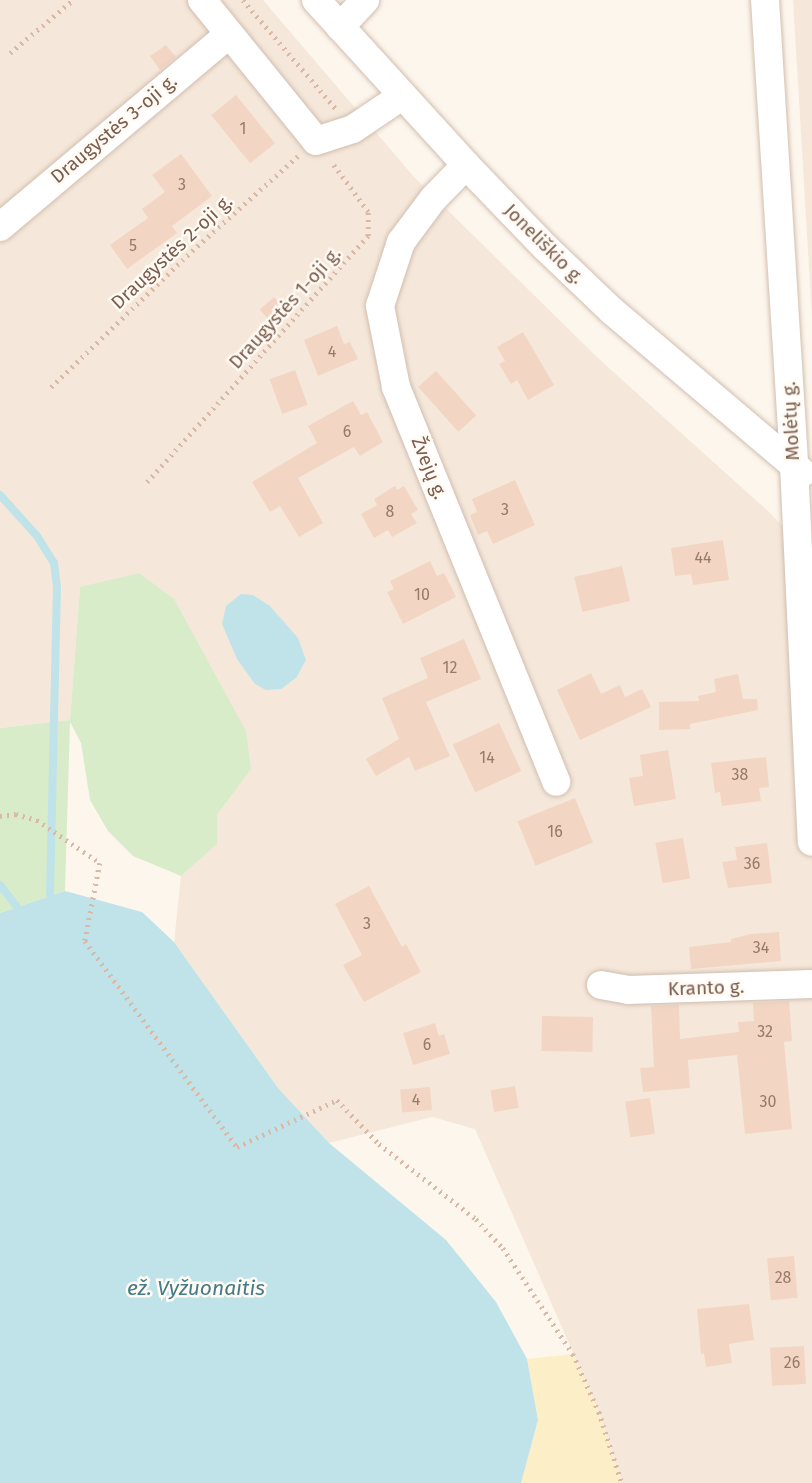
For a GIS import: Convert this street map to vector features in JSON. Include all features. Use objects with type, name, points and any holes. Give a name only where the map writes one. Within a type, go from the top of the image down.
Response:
[{"type":"street","points":[[202,0],[316,141],[353,129],[402,96]]},
{"type":"street","name":"Joneliškio g.","points":[[316,0],[466,165],[612,311],[803,472]]},
{"type":"street","points":[[340,27],[365,0]]},
{"type":"street","name":"Molėtų g.","points":[[765,0],[803,472],[812,842]]},
{"type":"street","name":"Draugystės 3-oji g.","points":[[0,227],[229,34]]},
{"type":"street","name":"Žvejų g.","points":[[466,165],[433,199],[401,243],[380,306],[396,387],[556,782]]},
{"type":"street","name":"Kranto g.","points":[[601,985],[628,990],[812,984]]},
{"type":"path","points":[[10,53],[73,0]]},
{"type":"path","points":[[243,0],[353,129]]},
{"type":"path","name":"Draugystės 2-oji g.","points":[[51,387],[192,251],[316,141]]},
{"type":"path","name":"Draugystės 1-oji g.","points":[[147,482],[368,236],[368,212],[316,141]]},
{"type":"path","points":[[0,816],[16,814],[37,820],[100,863],[85,941],[237,1147],[337,1100],[379,1144],[476,1219],[503,1248],[573,1354],[599,1412],[622,1483]]},
{"type":"shaded area","points":[[0,0],[263,0],[415,178],[599,359],[768,511],[812,557],[812,1483],[622,1483],[599,1412],[475,1129],[432,1117],[329,1143],[278,1088],[174,942],[181,876],[216,844],[217,815],[251,768],[80,587],[70,720],[0,728]]},
{"type":"shaded area","points":[[793,0],[812,0],[812,318]]},
{"type":"green space","points":[[139,573],[174,599],[246,731],[251,769],[217,815],[217,844],[181,876],[133,856],[108,831],[90,800],[81,743],[70,722],[65,891],[0,913],[0,728],[70,720],[80,587]]},
{"type":"sand","points":[[573,1354],[599,1412],[622,1483],[521,1483],[538,1420],[527,1359]]},
{"type":"water","points":[[241,594],[253,595],[270,606],[298,638],[306,660],[296,678],[281,689],[266,690],[255,684],[237,659],[222,624],[226,606]]},
{"type":"water","name":"ež. Vyžuonaitis","points":[[65,891],[142,912],[174,942],[278,1088],[329,1143],[446,1240],[496,1302],[527,1359],[538,1420],[521,1483],[0,1483],[0,913]]},
{"type":"building","points":[[166,45],[176,57],[160,70],[150,56]]},
{"type":"building","points":[[236,95],[275,143],[250,163],[211,115]]},
{"type":"building","points":[[181,154],[212,196],[172,226],[177,233],[127,269],[110,245],[148,218],[142,209],[165,192],[152,175]]},
{"type":"building","points":[[274,297],[287,312],[273,325],[260,309]]},
{"type":"building","points":[[337,326],[344,344],[350,342],[358,359],[318,376],[304,340]]},
{"type":"building","points":[[523,332],[554,385],[528,400],[517,380],[511,384],[499,364],[505,361],[497,347]]},
{"type":"building","points":[[295,370],[308,405],[282,414],[270,379]]},
{"type":"building","points":[[436,371],[476,416],[458,432],[418,387]]},
{"type":"building","points":[[353,401],[361,415],[367,412],[383,442],[360,456],[354,447],[298,478],[323,523],[299,537],[280,506],[270,512],[252,482],[317,443],[308,426]]},
{"type":"building","points":[[515,480],[535,525],[493,544],[487,531],[478,535],[470,515],[477,512],[472,499]]},
{"type":"building","points":[[395,486],[397,490],[404,486],[418,510],[411,514],[417,523],[392,537],[388,530],[374,538],[361,514],[377,505],[374,499]]},
{"type":"building","points":[[723,540],[729,580],[693,585],[691,574],[675,576],[671,548]]},
{"type":"building","points":[[430,561],[437,576],[444,573],[456,597],[403,624],[387,592],[394,589],[390,581]]},
{"type":"building","points":[[622,566],[630,601],[582,612],[574,577]]},
{"type":"building","points":[[464,639],[481,679],[426,702],[450,756],[415,771],[409,757],[376,776],[366,759],[399,739],[382,698],[428,678],[420,658]]},
{"type":"building","points":[[591,673],[601,694],[620,685],[625,697],[642,689],[651,707],[580,740],[557,690]]},
{"type":"building","points":[[738,674],[743,699],[757,699],[758,710],[690,724],[690,729],[659,730],[659,702],[699,701],[698,696],[716,692],[714,679]]},
{"type":"building","points":[[499,723],[521,771],[475,793],[453,745]]},
{"type":"building","points":[[668,750],[676,799],[634,806],[629,778],[643,776],[640,755]]},
{"type":"building","points":[[766,757],[769,787],[759,788],[761,801],[722,806],[720,792],[715,793],[711,763]]},
{"type":"building","points":[[575,798],[593,843],[535,866],[518,821]]},
{"type":"building","points":[[683,838],[690,878],[663,883],[655,843]]},
{"type":"building","points":[[767,843],[772,883],[728,888],[722,862],[737,860],[735,847]]},
{"type":"building","points":[[369,886],[402,947],[406,944],[421,972],[364,1002],[343,965],[362,955],[335,904]]},
{"type":"building","points":[[779,932],[781,961],[691,969],[689,947],[731,942],[731,939],[751,934]]},
{"type":"building","points":[[789,1001],[792,1041],[784,1042],[792,1129],[745,1134],[737,1055],[688,1060],[690,1088],[643,1092],[640,1068],[654,1067],[651,1006],[679,1005],[680,1039],[739,1032],[738,1022],[754,1021],[753,1003]]},
{"type":"building","points":[[542,1016],[593,1017],[592,1052],[541,1051]]},
{"type":"building","points":[[435,1023],[439,1036],[444,1034],[450,1054],[413,1065],[403,1033]]},
{"type":"building","points":[[515,1086],[519,1108],[494,1112],[490,1090]]},
{"type":"building","points":[[430,1087],[432,1110],[402,1113],[400,1090]]},
{"type":"building","points":[[650,1098],[655,1134],[630,1137],[625,1101]]},
{"type":"building","points":[[794,1256],[798,1298],[771,1300],[767,1258]]},
{"type":"building","points":[[749,1304],[754,1340],[729,1344],[732,1363],[706,1367],[704,1353],[701,1354],[697,1309]]},
{"type":"building","points":[[804,1346],[806,1384],[772,1386],[770,1348]]},
{"type":"waterway","points":[[0,495],[37,536],[54,563],[57,586],[50,894]]},
{"type":"waterway","points":[[0,885],[18,908]]}]
